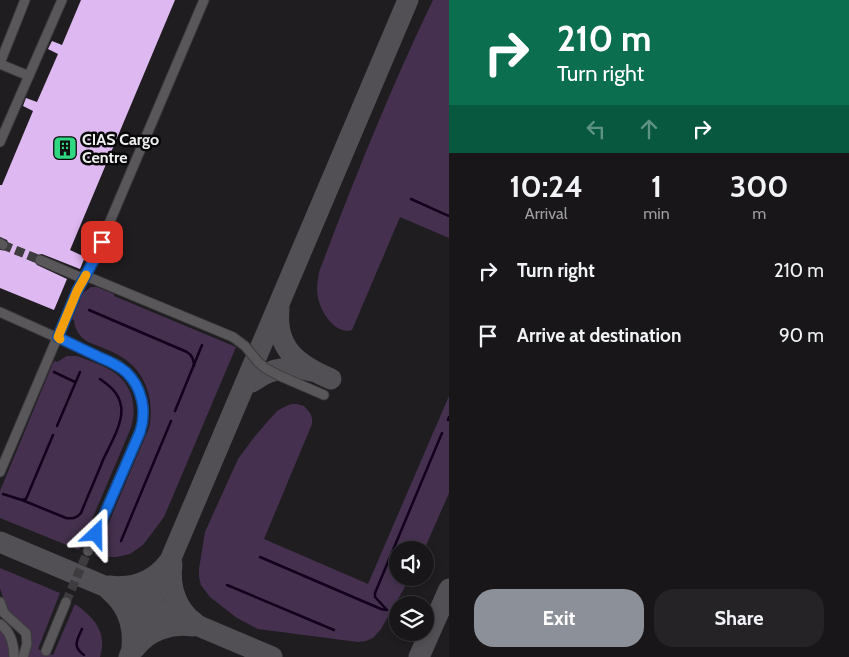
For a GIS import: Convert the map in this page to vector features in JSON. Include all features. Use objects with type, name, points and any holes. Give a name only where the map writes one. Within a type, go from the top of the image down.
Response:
[{"type":"lane","points":[[25,0],[0,64],[29,76]]},
{"type":"lane","points":[[0,142],[62,0]]},
{"type":"lane","points":[[0,472],[77,291],[94,260],[204,0]]},
{"type":"lane","points":[[40,260],[233,338],[246,346],[265,368],[324,395]]},
{"type":"lane","points":[[0,312],[118,365],[127,372],[138,388],[143,403],[144,419],[88,551]]},
{"type":"lane","points":[[0,602],[4,613],[26,633],[27,644],[23,657]]},
{"type":"lane","points":[[46,650],[66,602]]},
{"type":"lane","points":[[0,624],[6,629],[12,639],[14,657]]},
{"type":"shaded area","points":[[433,0],[449,0],[449,238],[400,217],[352,330],[346,331],[329,321],[319,303],[317,284],[319,272],[373,135]]},
{"type":"shaded area","points":[[91,287],[97,287],[114,294],[114,296],[236,347],[164,517],[143,545],[130,554],[116,557],[98,557],[95,555],[149,428],[151,407],[142,378],[129,362],[108,350],[88,342],[76,330],[74,320],[72,319],[83,293]]},
{"type":"shaded area","points":[[67,356],[80,357],[100,365],[119,376],[132,397],[134,413],[130,430],[79,550],[0,518],[0,491],[53,363]]},
{"type":"shaded area","points":[[449,396],[449,493],[428,541],[389,541],[389,586],[405,586],[400,596],[389,596],[389,615],[373,638],[358,642],[258,629],[237,618],[210,597],[201,585],[199,569],[205,532],[238,459],[255,436],[277,411],[292,404],[304,406],[310,413],[312,424],[264,539],[368,584]]},
{"type":"shaded area","points":[[0,568],[60,593],[38,649],[53,655],[75,604],[88,614],[98,626],[102,640],[100,657],[26,657],[31,641],[30,635],[8,614],[0,588]]},
{"type":"shaded area","points":[[0,628],[7,639],[11,657],[0,657]]},
{"type":"building","name":"CIAS Cargo Centre","points":[[81,0],[175,0],[70,250],[85,257],[80,269],[42,254],[34,258],[37,265],[67,279],[54,310],[0,288],[0,250],[6,250],[9,245],[7,240],[0,237],[0,185],[2,185],[33,111],[23,106],[26,98],[37,102],[58,54],[48,49],[52,41],[62,45]]},
{"type":"waterway","points":[[411,199],[449,216]]},
{"type":"waterway","points":[[89,310],[187,352],[194,361],[194,366]]},
{"type":"waterway","points":[[175,411],[202,345]]},
{"type":"waterway","points":[[54,372],[75,382]]},
{"type":"waterway","points":[[57,426],[80,372]]},
{"type":"waterway","points":[[22,500],[66,518],[75,518],[81,513],[116,433],[121,412],[118,397],[111,387],[100,379]]},
{"type":"waterway","points":[[121,541],[171,421]]},
{"type":"waterway","points":[[387,610],[375,597],[375,593],[442,433]]},
{"type":"waterway","points":[[3,494],[22,500],[26,499],[53,435]]},
{"type":"waterway","points":[[260,557],[385,610]]},
{"type":"waterway","points":[[227,585],[334,630]]},
{"type":"waterway","points":[[82,629],[77,640],[77,646],[84,655]]},
{"type":"taxiway","points":[[129,657],[408,0]]},
{"type":"taxiway","points":[[279,309],[281,335],[291,354],[308,368],[331,379]]},
{"type":"taxiway","points":[[252,382],[259,377],[280,369],[296,368],[312,371]]},
{"type":"taxiway","points":[[0,542],[272,657]]},
{"type":"taxiway","points":[[109,586],[135,585],[150,579],[168,563]]},
{"type":"taxiway","points":[[172,564],[171,572],[175,597],[188,618],[195,623]]},
{"type":"taxiway","points":[[419,657],[449,589]]},
{"type":"taxiway","points":[[109,590],[120,602],[128,616],[132,630],[132,647]]},
{"type":"taxiway","points":[[135,648],[147,637],[161,629],[185,625],[193,626]]},
{"type":"tunnel","points":[[3,245],[40,260]]},
{"type":"tunnel","points":[[66,602],[88,551]]},
{"type":"slow traffic","points":[[60,339],[58,337],[77,291],[86,275]]},
{"type":"place","name":"CIAS Cargo Centre","points":[[65,148]]},
{"type":"route","points":[[96,534],[144,419],[141,396],[127,372],[118,365],[58,337],[77,291],[102,242]]}]
